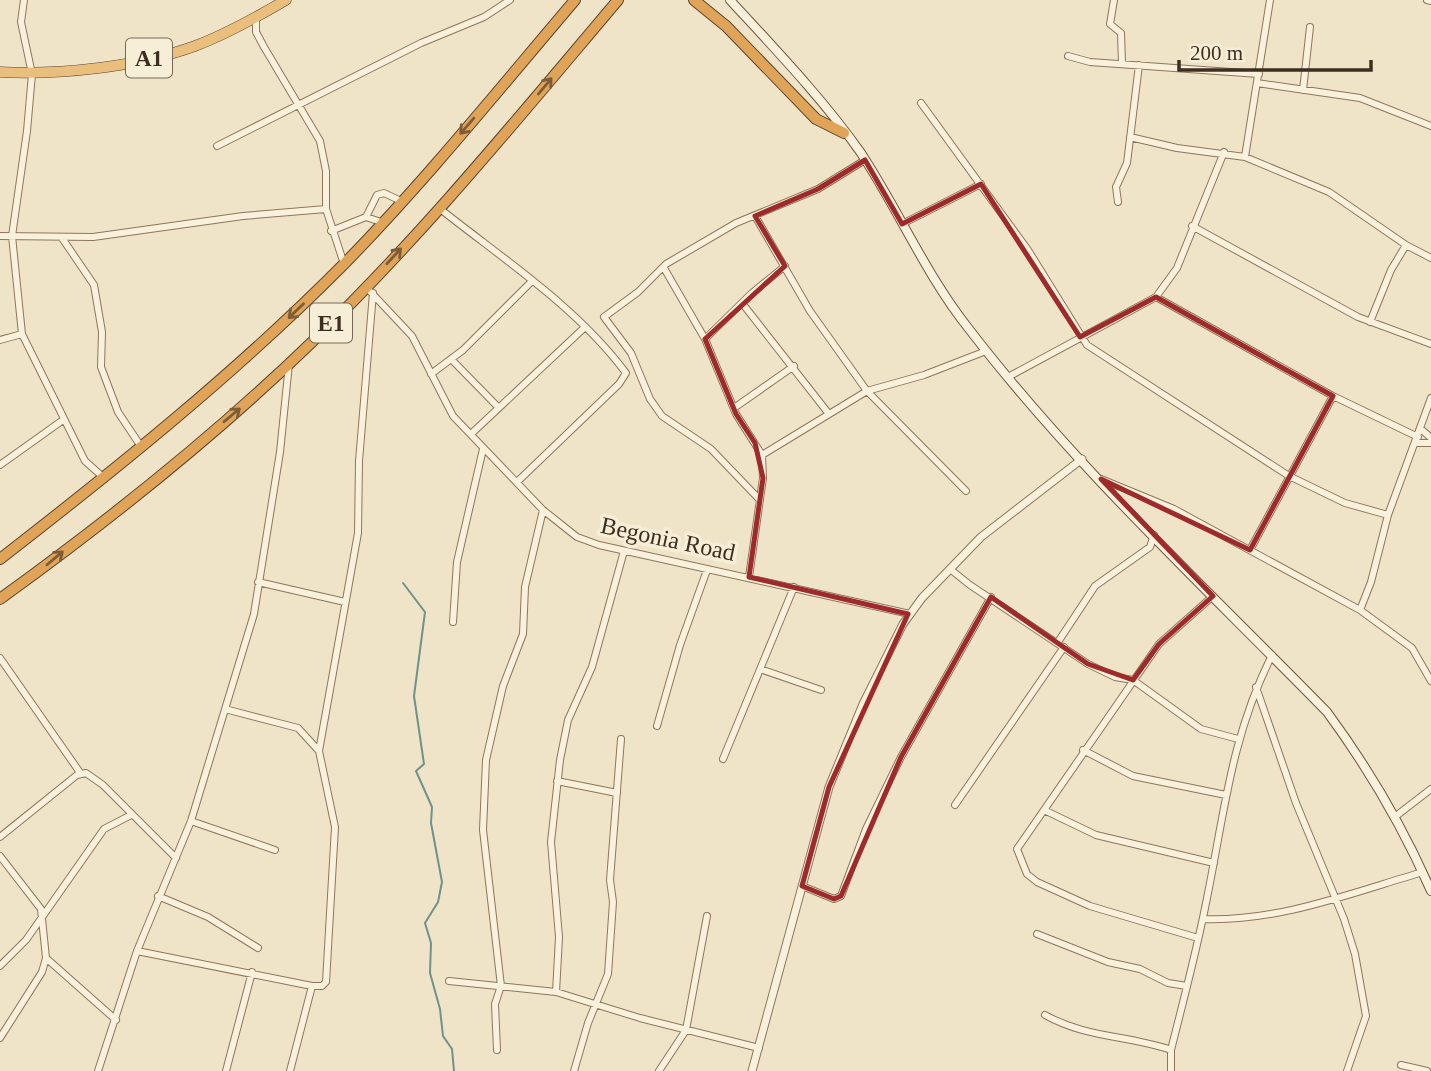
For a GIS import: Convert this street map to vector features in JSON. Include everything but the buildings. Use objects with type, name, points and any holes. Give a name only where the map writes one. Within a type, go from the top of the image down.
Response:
[{"type":"highway","name":"A1","points":[[0,72],[66,72],[155,57],[195,46],[256,18],[286,0]]},
{"type":"highway","name":"E1","points":[[0,559],[142,448],[293,314],[344,264],[401,201],[575,0]]},
{"type":"highway","name":"E1","points":[[0,599],[171,466],[370,290],[618,0]]},
{"type":"highway","points":[[694,0],[726,26],[816,119],[844,134]]},
{"type":"main road","points":[[730,0],[784,58],[865,160],[947,300],[986,351],[1082,459],[1327,712],[1362,759],[1396,816],[1431,891]]},
{"type":"street","points":[[24,0],[21,23],[32,74],[12,236],[22,334],[85,461],[103,477]]},
{"type":"street","points":[[217,146],[421,43],[484,17],[510,0]]},
{"type":"street","points":[[1114,0],[1110,24],[1121,33],[1122,64]]},
{"type":"street","points":[[1245,157],[1270,0]]},
{"type":"street","points":[[256,18],[256,32],[323,151],[326,209],[344,264]]},
{"type":"street","points":[[1303,90],[1310,27]]},
{"type":"street","points":[[1068,56],[1078,60],[1259,74]]},
{"type":"street","points":[[1118,202],[1116,187],[1127,163],[1139,65]]},
{"type":"street","points":[[1257,83],[1360,98],[1431,126]]},
{"type":"street","points":[[921,103],[1028,250],[1080,337],[1091,349],[1289,476],[1345,503],[1388,515]]},
{"type":"street","points":[[1130,137],[1177,148],[1224,152],[1245,157],[1329,192],[1406,245],[1431,258]]},
{"type":"street","points":[[1008,377],[1156,297],[1177,268],[1224,152]]},
{"type":"street","points":[[759,499],[711,449],[662,416],[650,399],[632,353],[605,321],[606,314],[638,292],[664,268],[736,223],[818,189],[865,160]]},
{"type":"street","points":[[902,224],[981,184]]},
{"type":"street","points":[[366,217],[377,195],[384,193],[401,201]]},
{"type":"street","points":[[439,208],[532,281],[585,327],[612,354],[626,373],[624,379],[517,482]]},
{"type":"street","points":[[0,236],[62,238],[326,209]]},
{"type":"street","points":[[755,216],[810,311],[867,391],[966,491]]},
{"type":"street","points":[[331,230],[366,217],[381,222]]},
{"type":"street","points":[[1192,226],[1370,322],[1431,344]]},
{"type":"street","points":[[62,238],[94,285],[102,332],[101,367],[118,412],[142,448]]},
{"type":"street","points":[[1370,322],[1387,279],[1406,245]]},
{"type":"street","points":[[705,340],[742,303],[785,267]]},
{"type":"street","points":[[664,268],[705,340],[733,408],[762,455],[763,478],[749,577]]},
{"type":"street","points":[[431,374],[452,360],[532,281]]},
{"type":"street","points":[[136,951],[312,986],[322,986],[326,982],[335,827],[319,751],[358,533],[370,290]]},
{"type":"street","name":"Begonia Road","points":[[370,290],[412,336],[447,408],[543,510],[587,542],[910,614]]},
{"type":"street","points":[[1156,297],[1333,397],[1417,440],[1431,443]]},
{"type":"street","points":[[742,303],[829,414]]},
{"type":"street","points":[[471,434],[585,327]]},
{"type":"street","points":[[0,340],[22,334]]},
{"type":"street","points":[[762,455],[867,391],[924,375],[986,351]]},
{"type":"street","points":[[452,360],[498,407]]},
{"type":"street","points":[[98,1071],[136,951],[191,821],[254,614],[270,528],[289,364]]},
{"type":"street","points":[[733,408],[794,366]]},
{"type":"street","points":[[1250,550],[1333,397]]},
{"type":"street","points":[[1360,610],[1371,582],[1388,515],[1431,398]]},
{"type":"street","points":[[0,465],[63,420]]},
{"type":"street","points":[[1421,429],[1431,438]]},
{"type":"street","points":[[453,622],[457,562],[483,449]]},
{"type":"street","points":[[752,1071],[829,787],[863,704],[910,614],[981,537],[1082,459]]},
{"type":"street","points":[[1101,479],[1174,509],[1360,610],[1412,648],[1431,681]]},
{"type":"street","points":[[497,1050],[495,1004],[500,986],[483,830],[486,760],[503,686],[523,634],[525,587],[543,510]]},
{"type":"street","points":[[955,805],[1061,645],[1088,593],[1106,577],[1150,547],[1154,535]]},
{"type":"street","points":[[556,992],[559,937],[551,842],[557,782],[568,720],[592,667],[624,551]]},
{"type":"street","points":[[950,569],[1061,645],[1115,677],[1133,680],[1201,729],[1238,739]]},
{"type":"street","points":[[657,726],[680,645],[707,570]]},
{"type":"street","points":[[258,582],[345,602]]},
{"type":"street","points":[[723,759],[794,587]]},
{"type":"street","points":[[1198,939],[1090,906],[1031,878],[1017,849],[1083,750],[1160,644],[1213,596]]},
{"type":"street","points":[[802,886],[834,899],[841,896],[866,829],[901,757],[990,597]]},
{"type":"street","points":[[1171,1071],[1171,1050],[1203,919],[1238,739],[1256,687],[1272,655]]},
{"type":"street","points":[[0,657],[80,774]]},
{"type":"street","points":[[760,669],[821,690]]},
{"type":"street","points":[[1256,687],[1296,803],[1355,954],[1366,1016],[1347,1071]]},
{"type":"street","points":[[225,709],[298,728],[319,751]]},
{"type":"street","points":[[574,1071],[594,1005],[608,974],[621,739]]},
{"type":"street","points":[[1083,750],[1133,776],[1226,795]]},
{"type":"street","points":[[0,836],[80,774],[86,773],[103,785],[176,858]]},
{"type":"street","points":[[557,782],[617,793]]},
{"type":"street","points":[[1396,816],[1431,789]]},
{"type":"street","points":[[1044,810],[1096,835],[1214,863]]},
{"type":"street","points":[[0,966],[26,940],[82,856],[104,829],[131,815]]},
{"type":"street","points":[[191,821],[275,850]]},
{"type":"street","points":[[0,856],[44,915],[46,958],[42,972],[0,1038]]},
{"type":"street","points":[[1203,919],[1249,918],[1335,898],[1423,872]]},
{"type":"street","points":[[158,896],[208,917],[258,948]]},
{"type":"street","points":[[659,1071],[686,1030],[707,916]]},
{"type":"street","points":[[1037,934],[1108,962],[1140,969],[1168,983],[1186,986]]},
{"type":"street","points":[[46,958],[116,1020]]},
{"type":"street","points":[[226,1071],[252,972]]},
{"type":"street","points":[[449,981],[556,992],[594,1005],[759,1048]]},
{"type":"street","points":[[290,1071],[312,986]]},
{"type":"street","points":[[1045,1014],[1087,1034],[1147,1042],[1171,1050]]},
{"type":"street","points":[[1401,1065],[1427,1071]]},
{"type":"highlighted area","points":[[865,160],[902,224],[981,184],[1080,337],[1156,297],[1333,396],[1250,550],[1101,479],[1213,596],[1159,644],[1133,680],[1088,664],[991,597],[901,757],[841,896],[834,899],[802,886],[829,787],[908,614],[749,577],[763,478],[755,443],[736,414],[705,339],[785,266],[755,216],[818,189]]},
{"type":"waterway","points":[[403,583],[425,612],[414,696],[424,764],[416,771],[432,807],[431,823],[442,882],[438,902],[425,923],[431,943],[430,973],[440,1009],[443,1036],[452,1049],[454,1071]]}]
